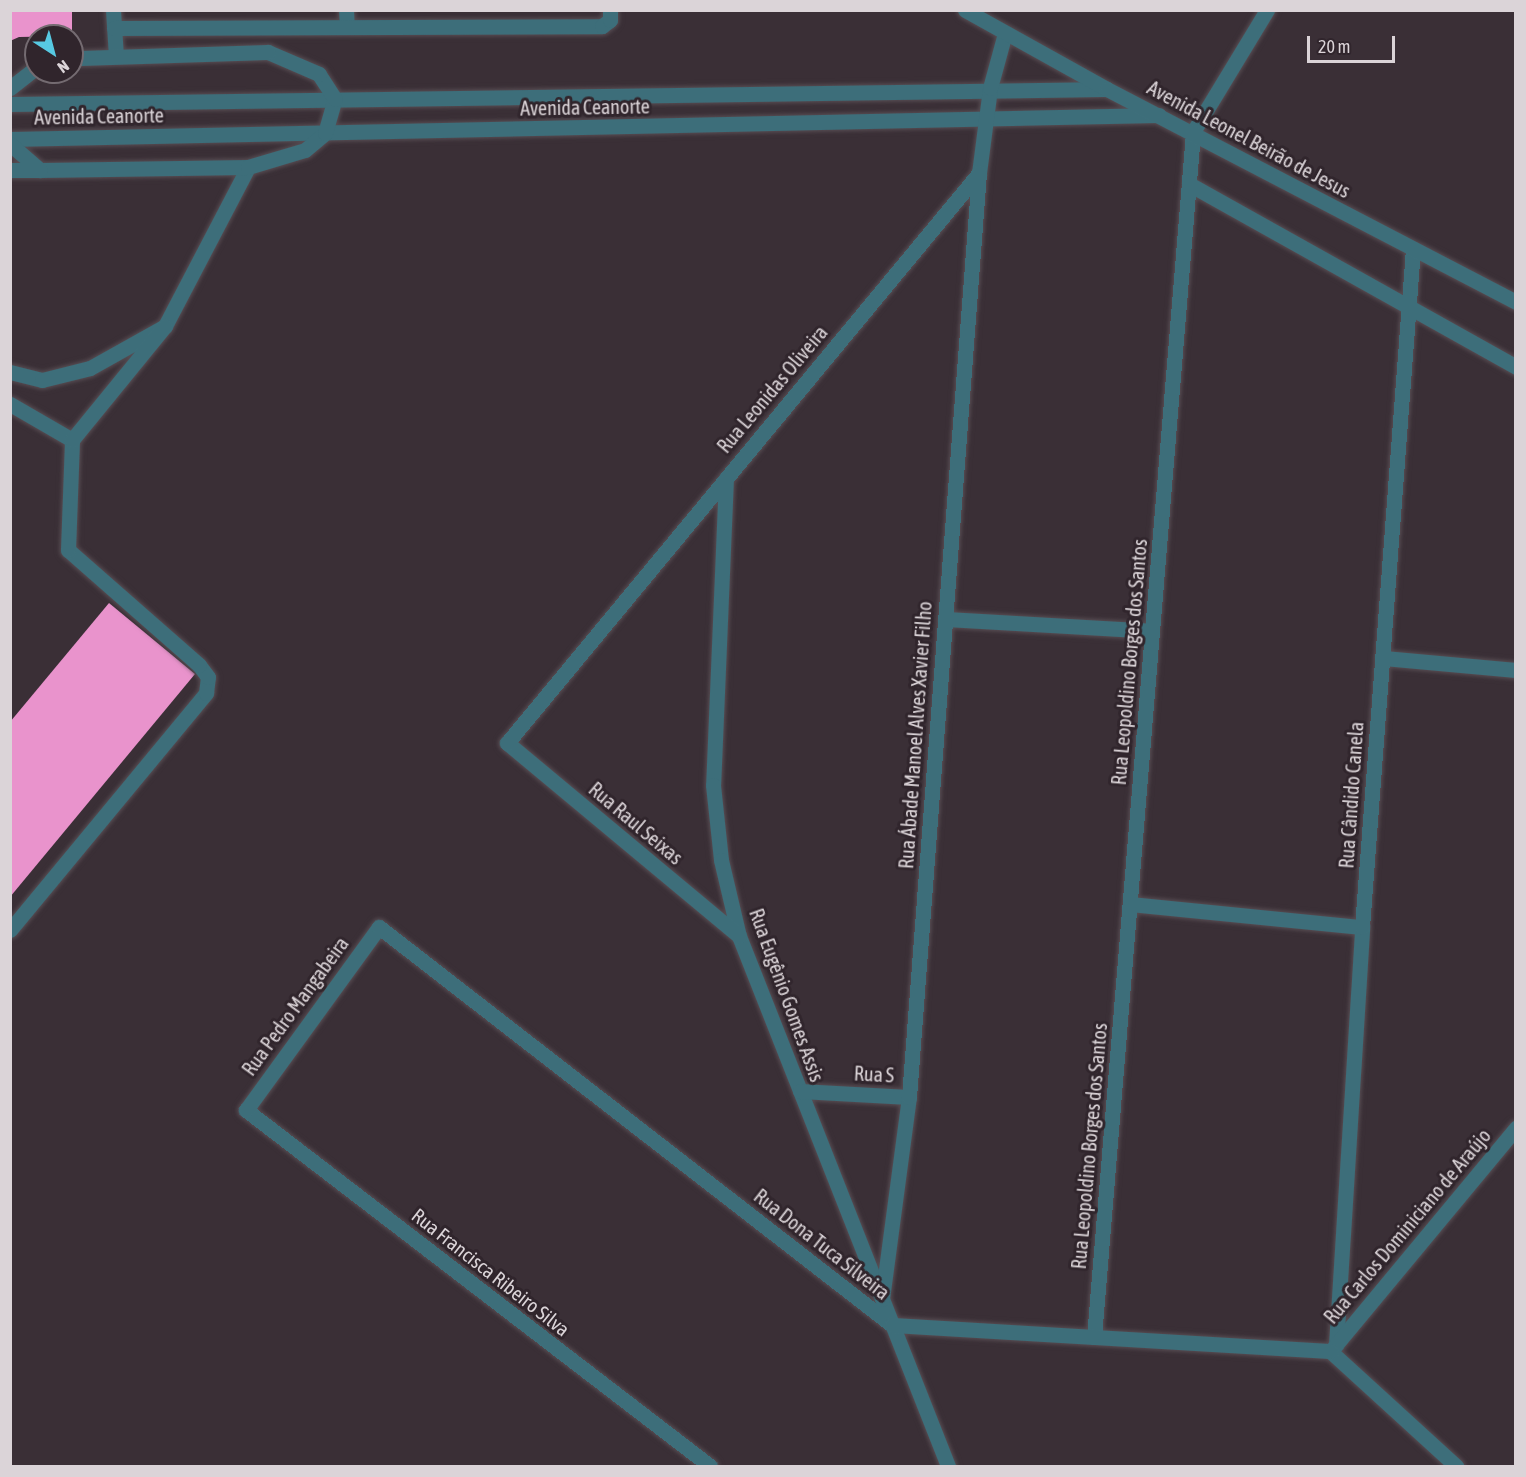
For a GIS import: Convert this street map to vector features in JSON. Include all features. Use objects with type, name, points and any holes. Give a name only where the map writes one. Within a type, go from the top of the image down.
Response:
[{"type":"street","points":[[113,10],[116,56]]},
{"type":"street","points":[[346,10],[347,27]]},
{"type":"street","points":[[114,28],[602,26],[609,20],[610,10]]},
{"type":"street","name":"Avenida Leonel Beirão de Jesus","points":[[965,10],[1107,89],[1515,302]]},
{"type":"street","name":"Rua Leopoldino Borges dos Santos","points":[[1094,1337],[1193,132],[1267,10]]},
{"type":"street","points":[[979,173],[990,88],[1005,33]]},
{"type":"street","points":[[10,170],[248,167],[304,150],[325,133],[335,99],[319,74],[268,52],[84,57]]},
{"type":"street","points":[[10,88],[24,77]]},
{"type":"street","name":"Avenida Ceanorte","points":[[10,104],[990,88],[1107,89]]},
{"type":"street","name":"Avenida Ceanorte","points":[[10,139],[1159,115]]},
{"type":"street","points":[[10,144],[40,170]]},
{"type":"street","points":[[10,930],[206,693],[208,677],[68,550],[72,440],[165,326],[248,167]]},
{"type":"street","name":"Rua Leonidas Oliveira","points":[[507,743],[979,173]]},
{"type":"street","name":"Rua Ábade Manoel Alves Xavier Filho","points":[[882,1299],[909,1097],[979,173]]},
{"type":"street","points":[[1189,184],[1515,367]]},
{"type":"street","name":"Rua Cândido Canela","points":[[1333,1348],[1413,249]]},
{"type":"street","points":[[10,372],[42,380],[90,368],[165,326]]},
{"type":"street","points":[[10,404],[72,440]]},
{"type":"street","name":"Rua Eugênio Gomes Assis","points":[[726,478],[713,785],[721,860],[739,936],[948,1467]]},
{"type":"street","points":[[945,619],[1152,631]]},
{"type":"street","points":[[1383,658],[1515,670]]},
{"type":"street","name":"Rua Raul Seixas","points":[[507,743],[739,936]]},
{"type":"street","points":[[1130,903],[1362,927]]},
{"type":"street","name":"Rua Dona Tuca Silveira","points":[[379,927],[892,1325],[1333,1348]]},
{"type":"street","name":"Rua Pedro Mangabeira","points":[[246,1110],[379,927]]},
{"type":"street","name":"Rua S","points":[[800,1090],[909,1097]]},
{"type":"street","name":"Rua Francisca Ribeiro Silva","points":[[246,1110],[710,1467]]},
{"type":"street","name":"Rua Carlos Dominiciano de Araújo","points":[[1333,1348],[1515,1128]]},
{"type":"street","points":[[1333,1348],[1456,1467]]},
{"type":"building","points":[[10,10],[72,10],[72,24],[24,24],[24,37],[10,41]]},
{"type":"building","points":[[109,603],[195,674],[10,897],[10,722]]}]
